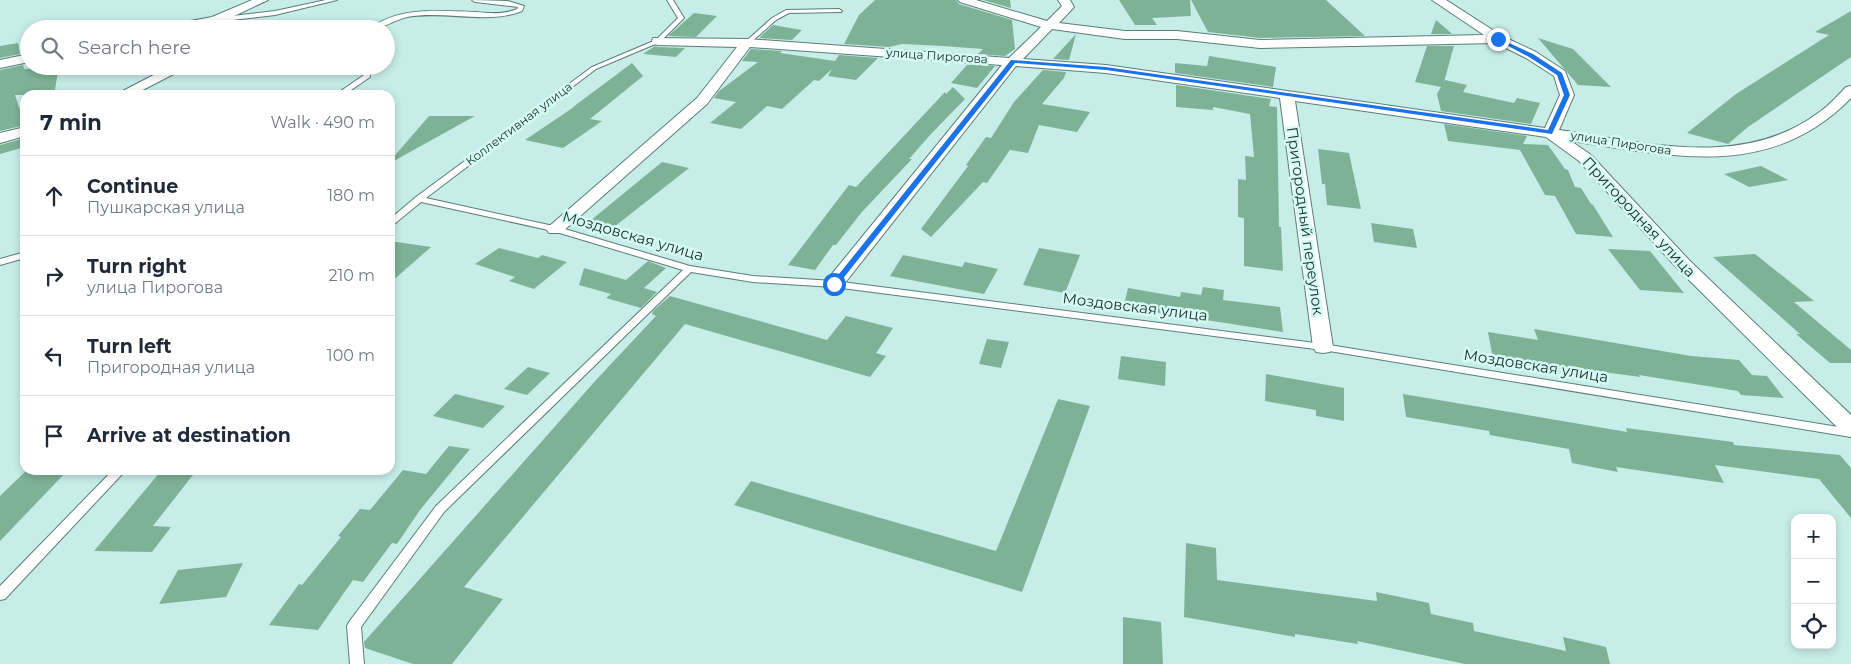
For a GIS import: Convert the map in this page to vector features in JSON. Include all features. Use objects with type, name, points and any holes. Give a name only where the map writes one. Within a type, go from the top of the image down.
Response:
[{"type":"street","points":[[224,20],[262,0]]},
{"type":"street","points":[[964,0],[1047,25],[1125,35],[1177,35],[1260,44],[1498,39]]},
{"type":"street","points":[[834,284],[1013,62],[1047,25],[1068,7],[1064,0]]},
{"type":"street","points":[[1438,0],[1498,39],[1531,55],[1560,74],[1567,95],[1550,133]]},
{"type":"street","name":"улица Пирогова","points":[[658,41],[747,43],[1106,68],[1287,96],[1688,153],[1736,153],[1776,144],[1821,119],[1851,90]]},
{"type":"street","points":[[555,229],[702,101],[747,43]]},
{"type":"street","points":[[0,64],[20,60]]},
{"type":"street","points":[[132,90],[163,75]]},
{"type":"street","name":"Пригородный переулок","points":[[1287,96],[1323,346]]},
{"type":"street","points":[[0,138],[20,132]]},
{"type":"street","name":"Пригородная улица","points":[[1550,133],[1585,158],[1683,264],[1851,428]]},
{"type":"lane","points":[[237,20],[334,0]]},
{"type":"lane","points":[[392,20],[412,16],[455,13],[506,16],[520,10],[521,6],[475,0]]},
{"type":"lane","points":[[658,41],[681,18],[670,0]]},
{"type":"lane","points":[[747,43],[774,19],[788,11],[838,11]]},
{"type":"lane","name":"Коллективная улица","points":[[395,219],[594,68],[658,41]]},
{"type":"lane","points":[[347,90],[368,75]]},
{"type":"lane","name":"Моздовская улица","points":[[419,199],[555,229],[689,269],[753,279],[834,284],[1323,346],[1851,433]]},
{"type":"lane","points":[[0,262],[20,256]]},
{"type":"lane","points":[[357,664],[354,626],[440,509],[689,269]]},
{"type":"lane","points":[[0,595],[115,475]]},
{"type":"building","points":[[875,0],[956,0],[959,4],[1012,20],[1015,49],[1005,56],[978,54],[983,49],[943,46],[902,44],[889,47],[844,44],[859,15]]},
{"type":"building","points":[[983,0],[1010,0],[1011,8]]},
{"type":"building","points":[[1119,0],[1190,0],[1191,16],[1152,18],[1157,25],[1135,25]]},
{"type":"building","points":[[1191,0],[1326,0],[1365,36],[1260,38],[1208,32]]},
{"type":"building","points":[[1851,11],[1851,57],[1748,127],[1728,144],[1687,133],[1736,94],[1829,35],[1815,32]]},
{"type":"building","points":[[694,13],[717,16],[696,37],[668,36]]},
{"type":"building","points":[[1436,20],[1450,32],[1452,34],[1431,34]]},
{"type":"building","points":[[773,25],[802,30],[792,40],[759,38]]},
{"type":"building","points":[[1076,34],[1069,60],[1053,59]]},
{"type":"building","points":[[1538,38],[1573,49],[1611,87],[1578,85]]},
{"type":"building","points":[[18,43],[20,54],[0,58],[0,46]]},
{"type":"building","points":[[655,46],[685,48],[676,57],[643,54]]},
{"type":"building","points":[[1427,46],[1454,46],[1444,82],[1445,80],[1467,85],[1463,92],[1514,103],[1517,98],[1540,103],[1531,124],[1441,111],[1437,94],[1441,87],[1415,82]]},
{"type":"building","points":[[751,49],[782,51],[780,53],[835,61],[839,55],[878,58],[856,80],[828,76],[832,69],[819,81],[814,80],[782,109],[767,106],[741,129],[710,123],[736,102],[714,98],[719,91],[758,62],[742,61]]},
{"type":"building","points":[[1209,56],[1276,67],[1273,87],[1175,73],[1175,63],[1207,66]]},
{"type":"building","points":[[632,63],[643,76],[590,119],[602,121],[563,148],[525,140],[574,107]]},
{"type":"building","points":[[968,64],[995,66],[977,88],[951,83]]},
{"type":"building","points":[[20,66],[20,75],[57,75],[55,90],[20,90],[20,95],[15,95],[20,110],[20,126],[0,131],[0,70]]},
{"type":"building","points":[[1043,70],[1066,72],[1064,78],[1042,104],[1090,112],[1077,132],[1039,125],[1028,153],[1010,150],[987,183],[983,182],[931,237],[921,229],[968,166],[966,165],[986,137],[991,138],[1014,102]]},
{"type":"building","points":[[1176,85],[1271,99],[1269,106],[1277,107],[1279,227],[1281,227],[1283,271],[1244,266],[1244,218],[1238,217],[1238,179],[1246,180],[1245,156],[1254,157],[1250,114],[1213,107],[1213,110],[1176,107]]},
{"type":"building","points":[[953,87],[965,99],[931,134],[909,159],[912,159],[861,213],[836,245],[833,245],[815,270],[788,265],[849,185],[856,187],[945,92],[946,94]]},
{"type":"building","points":[[429,116],[475,116],[395,160],[395,155]]},
{"type":"building","points":[[1444,124],[1527,136],[1523,144],[1548,145],[1565,169],[1568,170],[1575,187],[1581,188],[1613,237],[1576,234],[1555,196],[1545,195],[1520,150],[1448,141]]},
{"type":"building","points":[[20,139],[20,148],[0,154],[0,145]]},
{"type":"building","points":[[1318,149],[1349,153],[1361,209],[1327,205],[1325,184],[1322,184]]},
{"type":"building","points":[[662,162],[689,168],[614,227],[590,221]]},
{"type":"building","points":[[1761,166],[1788,180],[1749,187],[1724,174]]},
{"type":"building","points":[[1371,223],[1413,229],[1417,248],[1374,242]]},
{"type":"building","points":[[395,242],[431,247],[395,279]]},
{"type":"building","points":[[499,248],[538,258],[542,255],[567,262],[534,289],[509,281],[515,277],[475,264]]},
{"type":"building","points":[[1039,248],[1080,255],[1065,293],[1023,285]]},
{"type":"building","points":[[1608,249],[1650,251],[1684,293],[1640,290]]},
{"type":"building","points":[[1755,254],[1814,301],[1794,302],[1851,350],[1851,363],[1830,363],[1713,257]]},
{"type":"building","points":[[903,255],[962,267],[965,262],[998,269],[984,294],[890,276]]},
{"type":"building","points":[[648,261],[666,268],[644,288],[657,292],[641,308],[606,298],[611,294],[579,285],[584,268],[626,280]]},
{"type":"building","points":[[1203,287],[1224,290],[1223,300],[1280,307],[1283,332],[1148,311],[1147,314],[1123,310],[1128,288],[1180,297],[1181,292],[1201,295]]},
{"type":"building","points":[[670,296],[827,340],[846,316],[893,328],[876,353],[886,356],[870,377],[685,324],[464,587],[503,599],[452,664],[413,664],[365,648],[364,642],[596,380],[656,316],[652,314],[653,311]]},
{"type":"building","points":[[1534,329],[1691,356],[1739,360],[1752,375],[1767,376],[1784,398],[1741,395],[1738,391],[1639,375],[1640,377],[1531,362],[1532,366],[1493,359],[1488,332],[1538,340]]},
{"type":"building","points":[[987,339],[1009,342],[1001,368],[979,364]]},
{"type":"building","points":[[1121,356],[1166,362],[1165,386],[1118,379]]},
{"type":"building","points":[[528,367],[550,373],[527,395],[504,389]]},
{"type":"building","points":[[1266,374],[1344,388],[1344,421],[1316,416],[1316,410],[1265,401]]},
{"type":"building","points":[[455,394],[505,406],[483,428],[433,416]]},
{"type":"building","points":[[1403,394],[1627,432],[1626,428],[1733,442],[1734,445],[1840,455],[1851,468],[1851,518],[1819,479],[1715,465],[1724,483],[1616,467],[1618,472],[1572,463],[1569,449],[1490,435],[1489,431],[1406,417]]},
{"type":"building","points":[[1058,399],[1090,406],[1022,592],[734,505],[751,481],[996,551]]},
{"type":"building","points":[[449,446],[470,449],[420,510],[397,544],[392,543],[363,582],[353,580],[318,630],[269,625],[299,584],[302,585],[341,537],[338,536],[360,509],[370,510],[403,470],[426,474]]},
{"type":"building","points":[[22,475],[63,475],[0,541],[0,496]]},
{"type":"building","points":[[158,475],[193,475],[153,526],[171,527],[152,552],[94,551]]},
{"type":"building","points":[[1186,543],[1216,548],[1217,580],[1377,601],[1376,592],[1429,603],[1431,614],[1473,623],[1474,631],[1566,651],[1563,637],[1606,647],[1610,664],[1465,664],[1357,641],[1358,644],[1295,634],[1295,637],[1184,617]]},
{"type":"building","points":[[243,563],[226,597],[159,604],[178,570]]},
{"type":"building","points":[[1123,617],[1161,622],[1163,664],[1123,664]]},
{"type":"route","points":[[834,284],[1013,62],[1106,68],[1550,133],[1567,95],[1560,74],[1531,55],[1498,39]]}]
